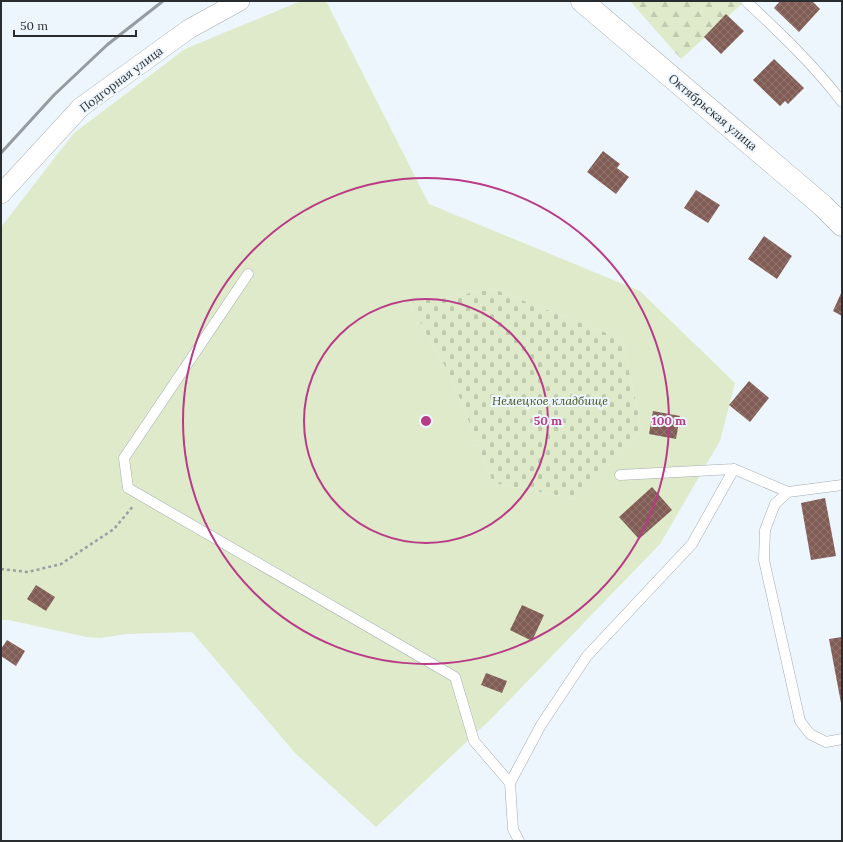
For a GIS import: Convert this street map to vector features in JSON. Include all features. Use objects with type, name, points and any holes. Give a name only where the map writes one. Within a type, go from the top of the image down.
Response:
[{"type":"main road","name":"Октябрьская улица","points":[[582,1],[822,205],[842,225]]},
{"type":"street","name":"Подгорная улица","points":[[1,194],[81,106],[189,29],[240,1]]},
{"type":"lane","points":[[746,1],[779,32],[832,88],[842,102]]},
{"type":"lane","points":[[248,274],[124,458],[128,488],[455,678],[474,741],[510,783]]},
{"type":"lane","points":[[519,841],[513,829],[510,783],[541,725],[587,656],[692,544],[734,469]]},
{"type":"lane","points":[[620,475],[734,469],[788,492],[842,485]]},
{"type":"lane","points":[[788,492],[775,504],[765,530],[764,560],[800,721],[810,734],[826,742],[842,739]]},
{"type":"path","points":[[1,569],[28,572],[61,564],[114,529],[141,496]]},
{"type":"green space","points":[[301,1],[326,1],[429,204],[640,291],[735,383],[720,441],[660,544],[492,718],[376,827],[295,753],[192,632],[126,634],[100,638],[86,637],[9,620],[1,620],[1,227],[74,133],[185,49]],"holes":[[[494,289],[622,339],[642,430],[577,499],[493,483],[452,379],[409,303]]]},
{"type":"green space","points":[[630,1],[745,1],[681,59]]},
{"type":"green space","name":"Немецкое кладбище","points":[[494,289],[622,339],[642,430],[577,499],[493,483],[452,379],[409,303]]},
{"type":"building","points":[[780,1],[812,1],[820,9],[799,32],[774,8]]},
{"type":"building","points":[[726,14],[744,31],[721,54],[704,37]]},
{"type":"building","points":[[774,59],[804,88],[788,104],[785,101],[780,106],[753,80]]},
{"type":"building","points":[[603,151],[620,164],[617,168],[629,177],[616,194],[587,172]]},
{"type":"building","points":[[696,190],[720,205],[708,223],[684,208]]},
{"type":"building","points":[[764,236],[792,256],[777,279],[748,259]]},
{"type":"building","points":[[842,291],[842,316],[833,311]]},
{"type":"building","points":[[749,381],[769,398],[750,422],[729,405]]},
{"type":"building","points":[[653,411],[680,416],[676,439],[649,434]]},
{"type":"building","points":[[652,487],[672,510],[639,539],[619,517]]},
{"type":"building","points":[[825,498],[836,556],[811,560],[801,503]]},
{"type":"building","points":[[36,585],[55,597],[46,611],[27,599]]},
{"type":"building","points":[[522,605],[544,615],[532,641],[510,630]]},
{"type":"building","points":[[842,637],[842,703],[841,703],[829,639]]},
{"type":"building","points":[[7,640],[25,651],[16,666],[1,656],[1,649]]},
{"type":"building","points":[[486,673],[507,681],[502,693],[481,685]]},
{"type":"railway","points":[[1,153],[54,95],[107,45],[163,1]]}]
